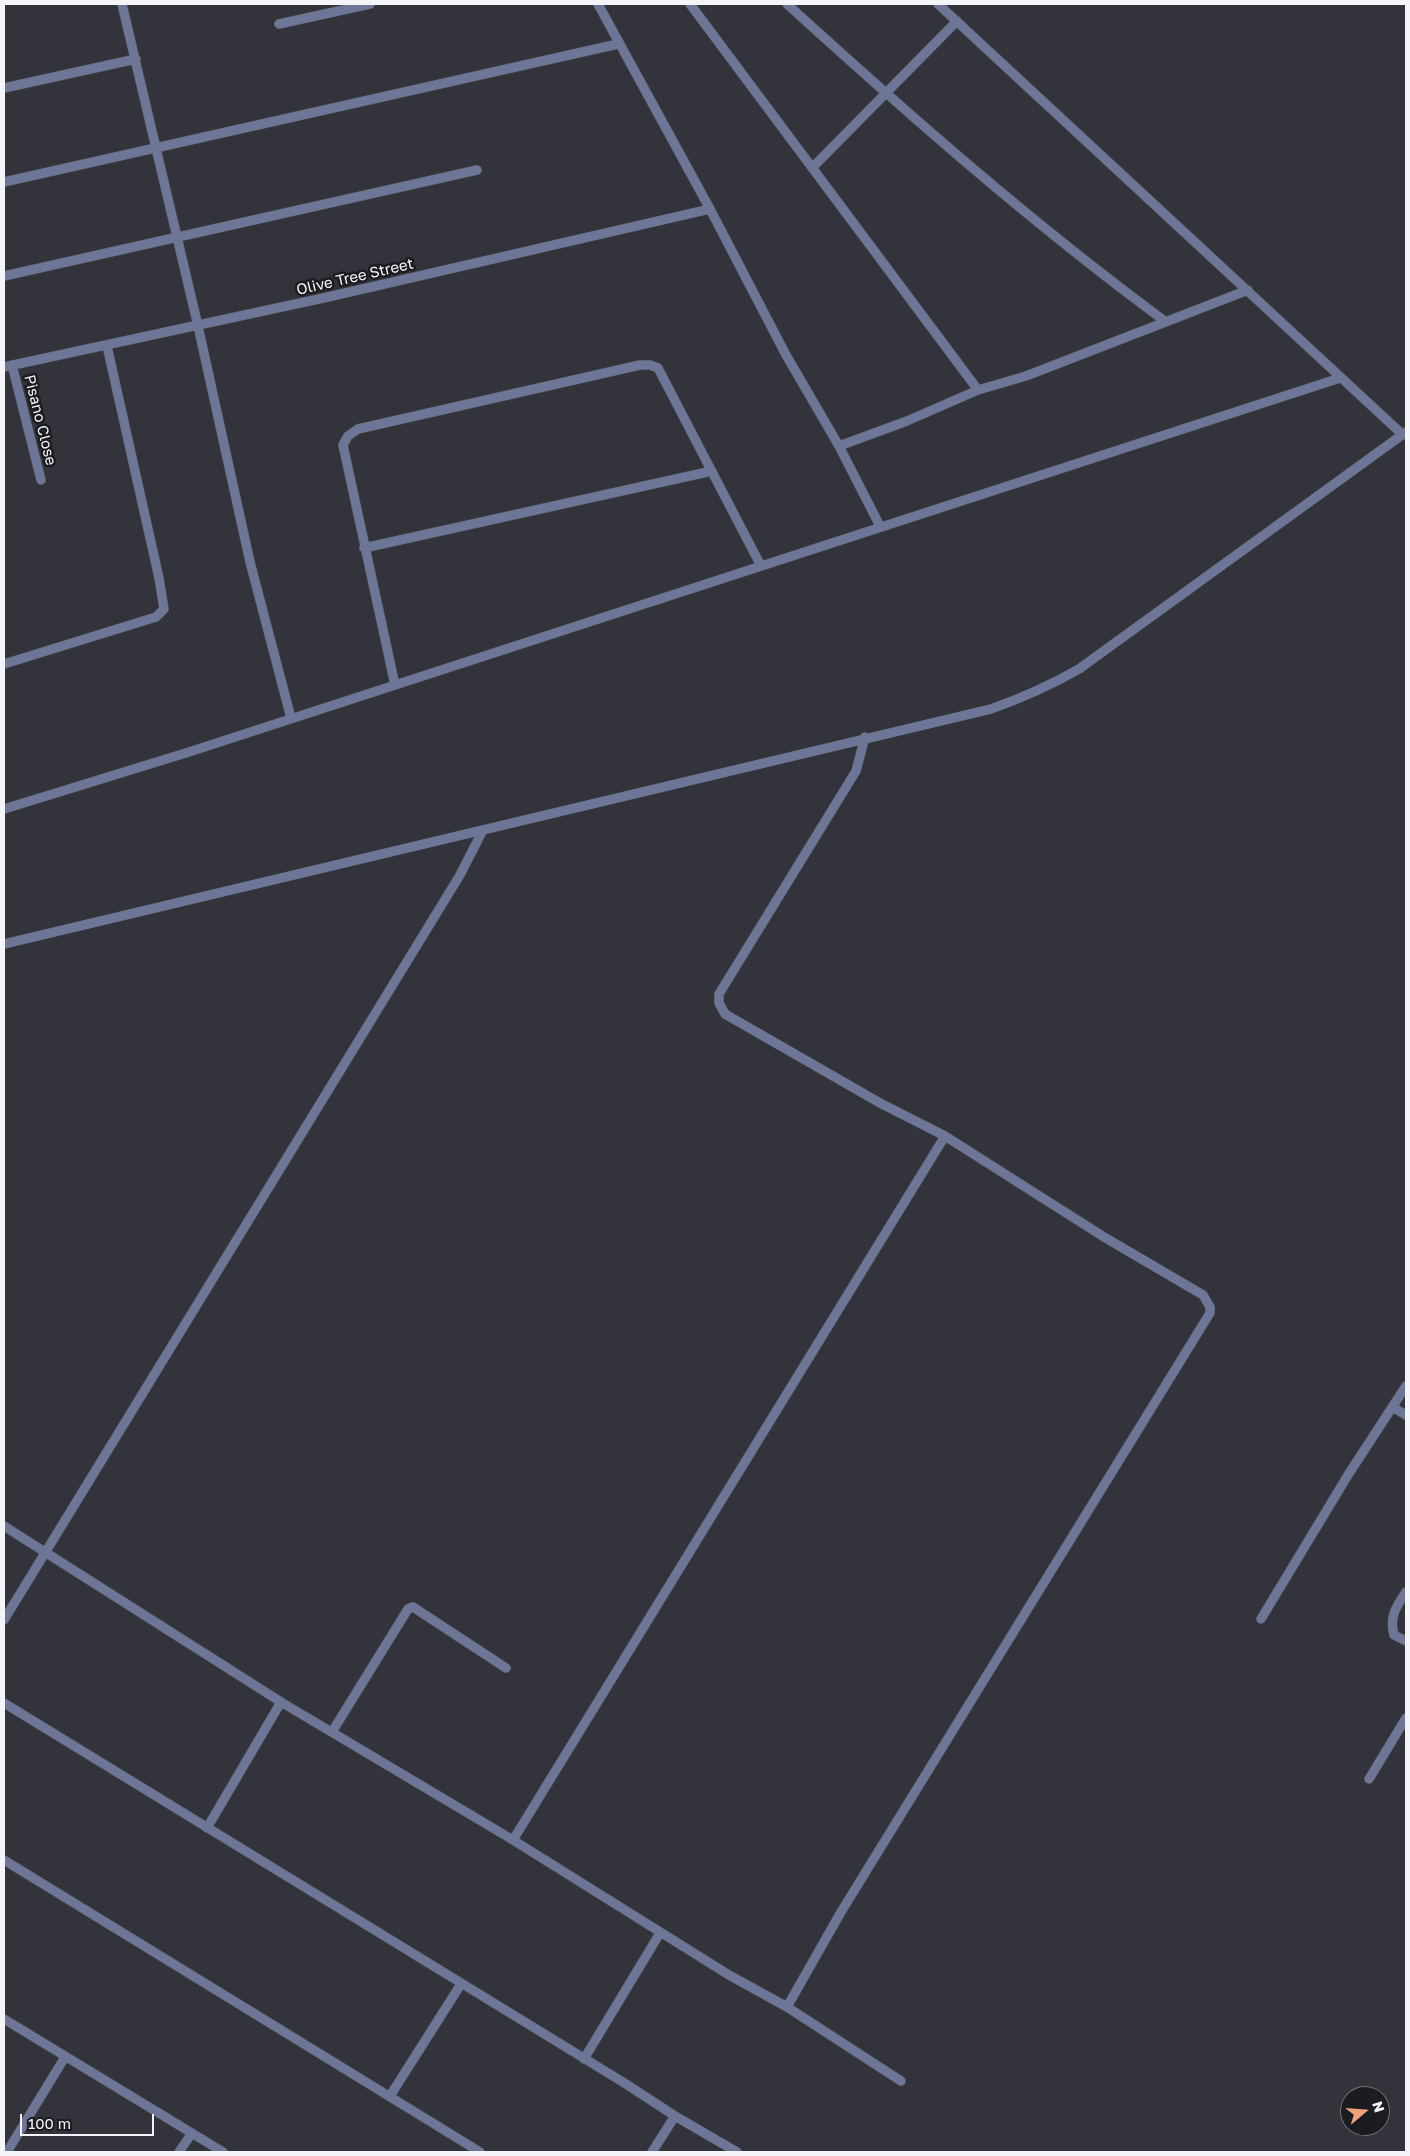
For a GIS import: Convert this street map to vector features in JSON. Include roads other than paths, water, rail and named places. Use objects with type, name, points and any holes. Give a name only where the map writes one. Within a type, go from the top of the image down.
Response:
[{"type":"street","points":[[122,4],[198,326],[250,562],[291,718]]},
{"type":"street","points":[[279,24],[370,4]]},
{"type":"street","points":[[598,4],[618,44],[710,209],[786,355],[839,446],[880,526]]},
{"type":"street","points":[[690,4],[978,390]]},
{"type":"street","points":[[787,4],[884,94],[1094,269],[1166,322]]},
{"type":"street","points":[[4,944],[865,737],[990,709],[1048,687],[1079,669],[1151,619],[1405,434],[1340,378],[1248,290],[938,4]]},
{"type":"street","points":[[812,168],[957,21]]},
{"type":"street","points":[[4,182],[618,44]]},
{"type":"street","points":[[4,88],[136,60]]},
{"type":"street","points":[[4,276],[477,170]]},
{"type":"street","name":"Olive Tree Street","points":[[8,366],[198,326],[710,209]]},
{"type":"street","points":[[839,446],[915,418],[978,390],[1026,376],[1248,290]]},
{"type":"street","points":[[4,664],[156,616],[164,609],[159,578],[107,346]]},
{"type":"street","points":[[395,685],[343,446],[348,436],[358,429],[650,364],[658,368],[761,566]]},
{"type":"street","name":"Pisano Close","points":[[8,366],[41,480]]},
{"type":"street","points":[[4,809],[395,685],[1340,378]]},
{"type":"street","points":[[364,548],[712,471]]},
{"type":"street","points":[[787,2007],[841,1912],[1210,1313],[1210,1307],[1203,1295],[1104,1237],[945,1136],[880,1103],[725,1014],[719,1003],[719,994],[856,771],[865,737]]},
{"type":"street","points":[[4,1620],[460,875],[483,830]]},
{"type":"street","points":[[513,1840],[945,1136]]},
{"type":"street","points":[[1261,1619],[1348,1474],[1394,1408],[1406,1386]]},
{"type":"street","points":[[1394,1408],[1406,1416]]},
{"type":"street","points":[[4,1526],[281,1702],[513,1840],[660,1933],[787,2007],[901,2081]]},
{"type":"street","points":[[1406,1592],[1394,1610],[1391,1620],[1394,1635],[1406,1641]]},
{"type":"street","points":[[332,1732],[408,1609],[413,1607],[419,1608],[506,1668]]},
{"type":"street","points":[[207,1828],[281,1702]]},
{"type":"street","points":[[4,1703],[584,2058],[675,2116],[738,2152]]},
{"type":"street","points":[[1369,1779],[1406,1718]]},
{"type":"street","points":[[4,1860],[480,2152]]},
{"type":"street","points":[[584,2058],[660,1933]]},
{"type":"street","points":[[390,2096],[461,1984]]},
{"type":"street","points":[[4,2019],[223,2152]]},
{"type":"street","points":[[7,2152],[65,2057]]},
{"type":"street","points":[[652,2152],[675,2116]]},
{"type":"street","points":[[180,2152],[192,2133]]}]
